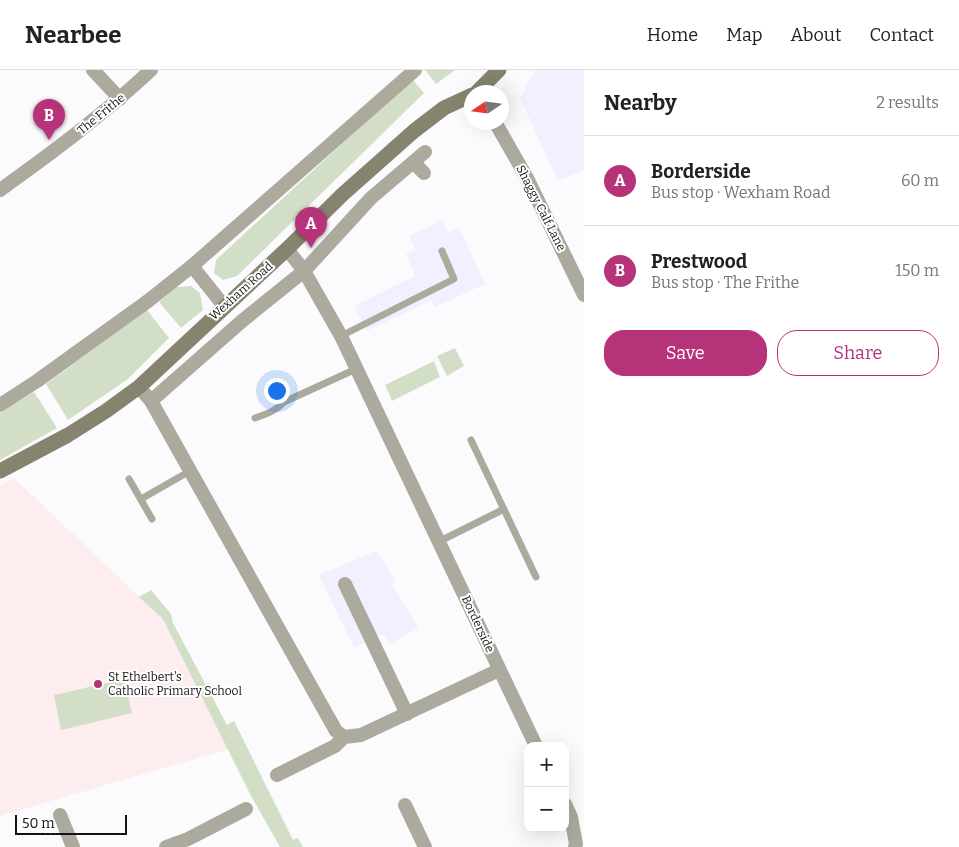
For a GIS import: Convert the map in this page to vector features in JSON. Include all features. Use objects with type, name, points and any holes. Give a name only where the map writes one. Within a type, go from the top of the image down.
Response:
[{"type":"street","points":[[93,70],[120,99]]},
{"type":"street","name":"The Frithe","points":[[0,190],[54,152],[120,99],[151,70]]},
{"type":"street","points":[[0,405],[53,370],[148,301],[192,266],[416,70]]},
{"type":"street","points":[[485,85],[499,70]]},
{"type":"street","name":"Wexham Road","points":[[0,471],[68,435],[139,387],[343,194],[414,131],[444,108],[464,99]]},
{"type":"street","name":"Shaggy Calf Lane","points":[[500,130],[527,178],[584,295]]},
{"type":"street","points":[[151,401],[242,321],[304,271],[371,198],[425,152]]},
{"type":"street","points":[[413,162],[424,173]]},
{"type":"street","name":"Borderside","points":[[287,249],[304,271],[341,336],[534,742]]},
{"type":"street","points":[[192,266],[224,306]]},
{"type":"street","points":[[139,387],[151,401],[336,731],[344,737]]},
{"type":"street","points":[[345,584],[407,714]]},
{"type":"street","points":[[276,775],[335,746],[344,737],[361,735],[499,670]]},
{"type":"street","points":[[405,805],[425,847]]},
{"type":"street","points":[[166,847],[190,843],[246,809]]},
{"type":"street","points":[[569,813],[576,844],[575,847]]},
{"type":"street","points":[[60,815],[73,847]]},
{"type":"lane","points":[[341,336],[454,279],[442,251]]},
{"type":"lane","points":[[255,418],[278,409],[284,402],[356,369]]},
{"type":"lane","points":[[471,440],[536,577]]},
{"type":"lane","points":[[141,499],[190,471]]},
{"type":"lane","points":[[129,479],[152,519]]},
{"type":"lane","points":[[440,541],[504,509]]},
{"type":"shaded area","points":[[535,70],[584,70],[584,170],[558,181],[520,98]]},
{"type":"shaded area","points":[[441,221],[448,232],[459,227],[485,284],[435,307],[432,300],[366,331],[354,306],[415,276],[406,254],[416,250],[409,236]]},
{"type":"shaded area","name":"St Ethelbert's Catholic Primary School","points":[[14,478],[163,619],[229,749],[0,816],[0,485]]},
{"type":"shaded area","points":[[376,551],[396,582],[392,584],[418,628],[389,644],[384,634],[354,648],[319,575]]},
{"type":"green space","points":[[425,70],[455,70],[436,84]]},
{"type":"green space","points":[[412,79],[424,93],[237,276],[223,280],[214,273],[216,260]]},
{"type":"green space","points":[[191,286],[200,293],[203,310],[181,328],[159,302],[176,287]]},
{"type":"green space","points":[[147,310],[169,338],[128,379],[68,420],[46,384]]},
{"type":"green space","points":[[455,348],[464,366],[447,376],[437,356]]},
{"type":"green space","points":[[434,361],[440,377],[392,401],[385,385]]},
{"type":"green space","points":[[34,392],[57,428],[0,460],[0,413]]},
{"type":"green space","points":[[151,590],[171,614],[173,623],[227,725],[234,721],[293,840],[298,838],[303,847],[280,847],[250,794],[163,619],[139,597]]},
{"type":"green space","points":[[124,679],[132,713],[61,730],[54,695]]},
{"type":"place","name":"Prestwood","points":[[49,140]]},
{"type":"place","name":"Borderside","points":[[311,248]]},
{"type":"place","name":"St Ethelbert's Catholic Primary School","points":[[98,684]]}]
